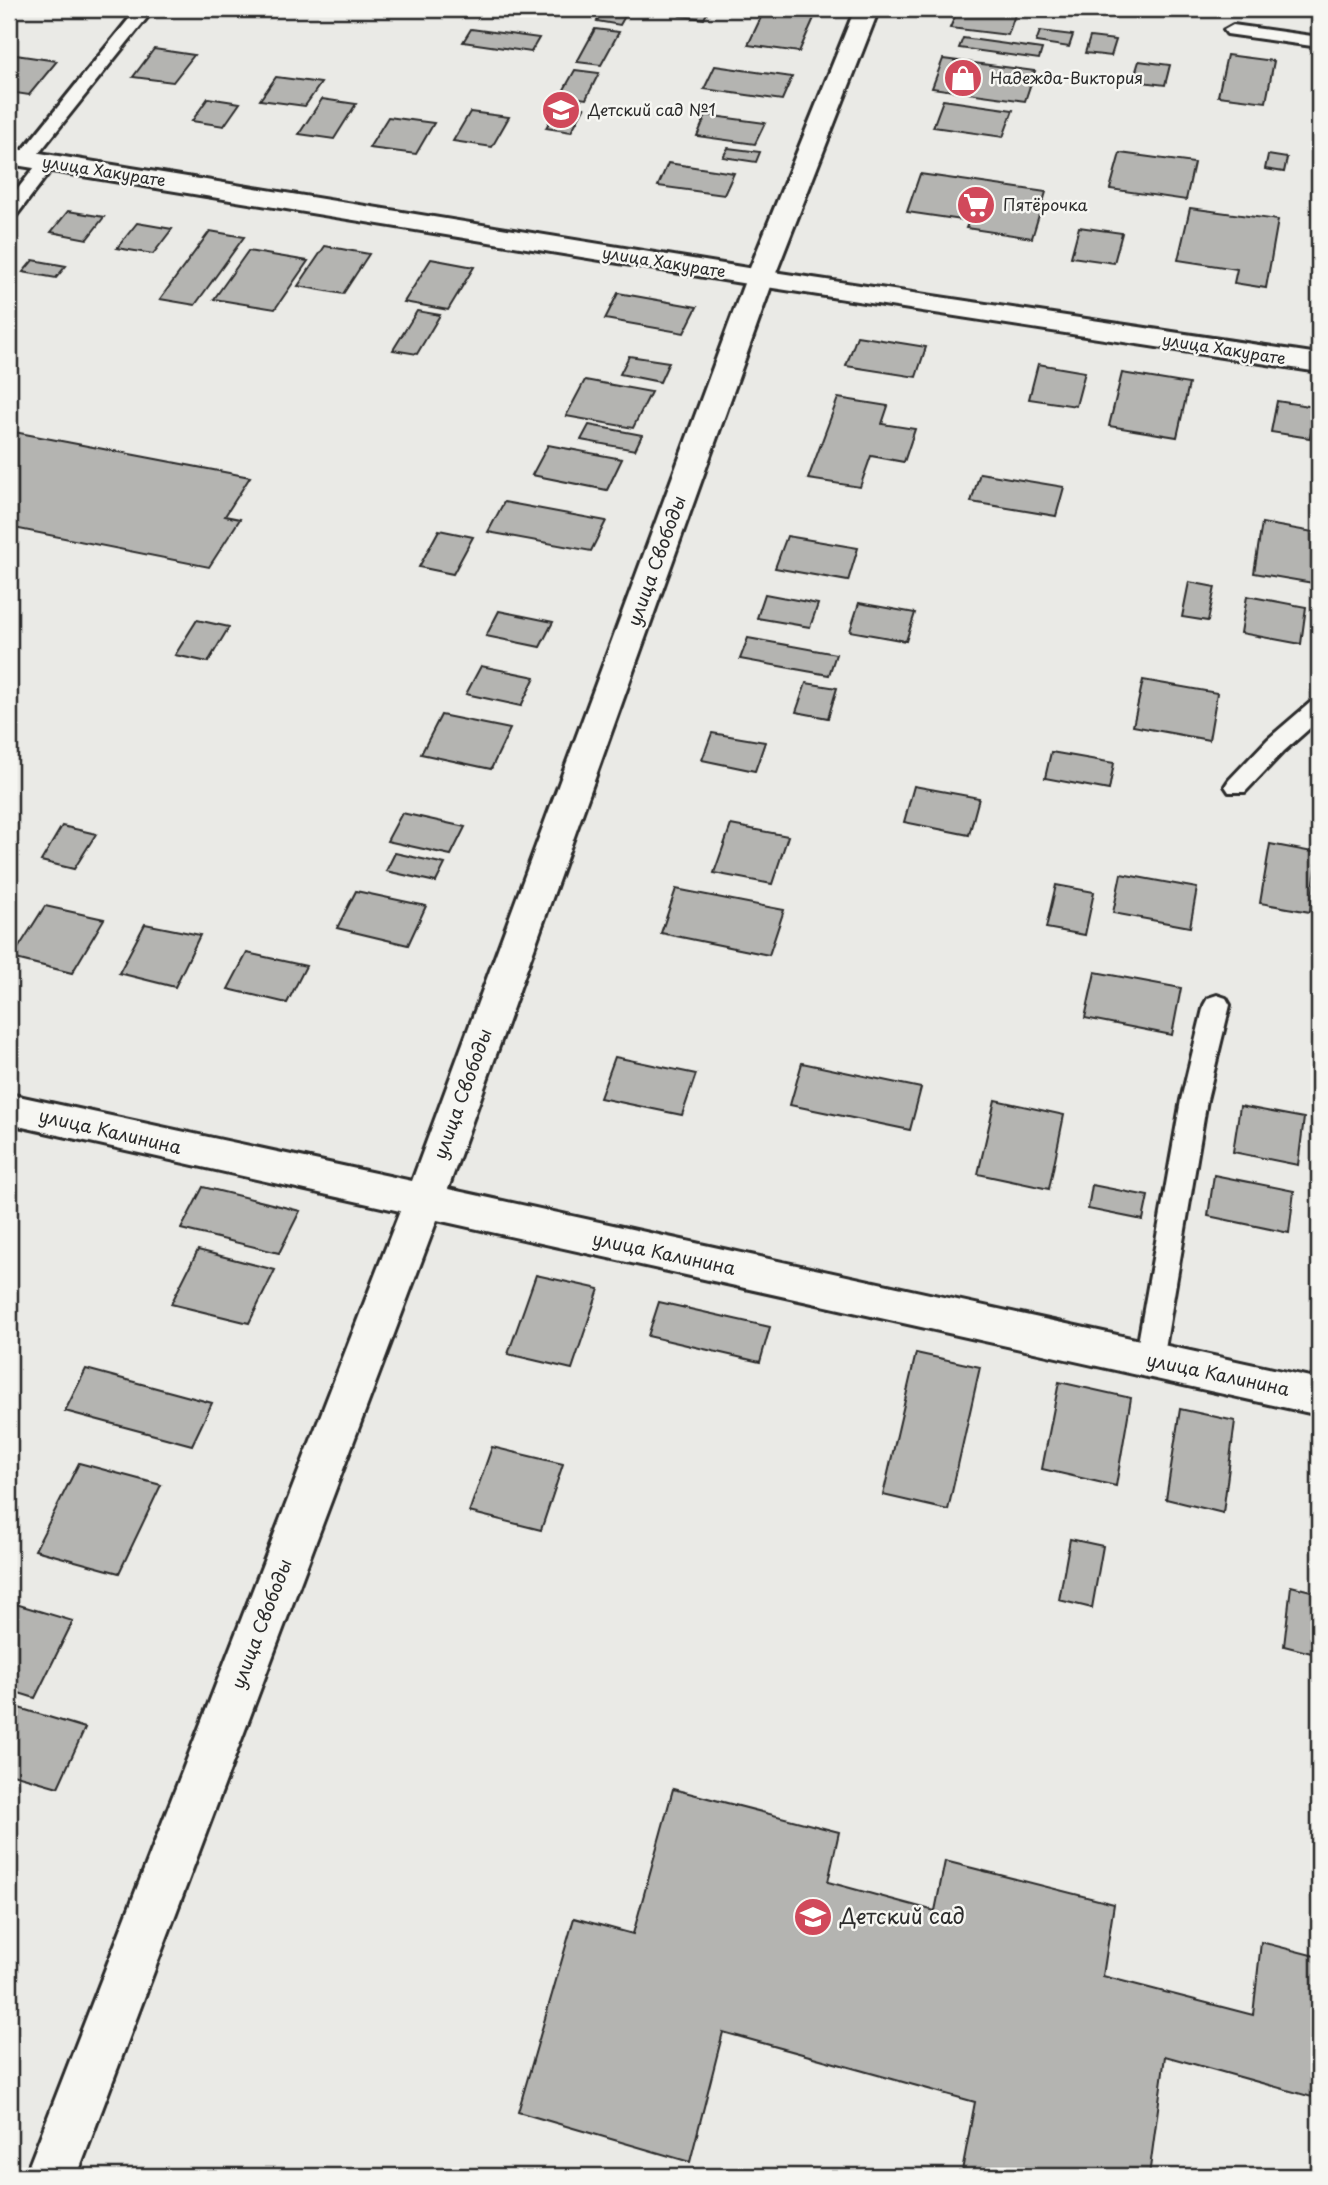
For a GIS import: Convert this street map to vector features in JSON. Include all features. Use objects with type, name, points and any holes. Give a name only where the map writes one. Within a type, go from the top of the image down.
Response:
[{"type":"street","name":"улица Свободы","points":[[51,2176],[424,1202],[760,278],[867,9]]},
{"type":"street","name":"улица Хакурате","points":[[27,159],[760,278],[1319,363]]},
{"type":"street","name":"улица Калинина","points":[[9,1109],[1319,1398]]},
{"type":"lane","points":[[9,212],[27,159],[146,9]]},
{"type":"lane","points":[[1233,30],[1319,42]]},
{"type":"lane","points":[[1237,786],[1276,745],[1319,708]]},
{"type":"lane","points":[[1149,1360],[1194,1100],[1217,1004]]},
{"type":"building","points":[[603,9],[629,9],[620,25],[597,21]]},
{"type":"building","points":[[684,9],[709,9],[704,19],[680,16]]},
{"type":"building","points":[[958,9],[1017,9],[1008,35],[950,28]]},
{"type":"building","points":[[764,11],[814,18],[799,52],[748,45]]},
{"type":"building","points":[[471,29],[539,38],[531,52],[463,42]]},
{"type":"building","points":[[595,29],[619,32],[601,65],[577,62]]},
{"type":"building","points":[[1040,31],[1073,35],[1069,47],[1036,42]]},
{"type":"building","points":[[1090,37],[1116,40],[1111,56],[1085,53]]},
{"type":"building","points":[[963,38],[1042,49],[1039,59],[959,48]]},
{"type":"building","points":[[154,49],[194,55],[173,82],[133,77]]},
{"type":"building","points":[[9,54],[57,61],[29,95],[9,92]]},
{"type":"building","points":[[1227,55],[1274,61],[1266,102],[1218,96]]},
{"type":"building","points":[[943,59],[1035,71],[1025,101],[932,88]]},
{"type":"building","points":[[1139,61],[1170,65],[1165,85],[1133,81]]},
{"type":"building","points":[[715,66],[792,77],[782,100],[704,89]]},
{"type":"building","points":[[575,70],[599,73],[586,99],[561,95]]},
{"type":"building","points":[[276,77],[321,83],[305,106],[260,100]]},
{"type":"building","points":[[208,98],[240,103],[224,126],[192,121]]},
{"type":"building","points":[[322,99],[356,104],[334,139],[299,134]]},
{"type":"building","points":[[943,100],[1013,110],[1003,137],[933,127]]},
{"type":"building","points":[[558,105],[584,108],[571,132],[546,128]]},
{"type":"building","points":[[470,112],[509,117],[492,147],[453,141]]},
{"type":"building","points":[[706,115],[765,123],[755,144],[697,136]]},
{"type":"building","points":[[388,117],[434,123],[416,154],[369,148]]},
{"type":"building","points":[[728,148],[760,152],[756,162],[723,157]]},
{"type":"building","points":[[1120,153],[1194,163],[1186,200],[1110,189]]},
{"type":"building","points":[[1268,155],[1287,158],[1284,172],[1265,169]]},
{"type":"building","points":[[668,163],[734,173],[724,195],[658,186]]},
{"type":"building","points":[[920,174],[1046,192],[1032,238],[966,228],[969,221],[907,212]]},
{"type":"building","points":[[1190,208],[1278,220],[1266,288],[1234,283],[1237,269],[1178,260]]},
{"type":"building","points":[[68,211],[104,217],[87,239],[51,232]]},
{"type":"building","points":[[137,223],[172,229],[153,254],[117,248]]},
{"type":"building","points":[[1079,227],[1122,233],[1114,263],[1071,257]]},
{"type":"building","points":[[210,231],[244,237],[195,305],[160,299]]},
{"type":"building","points":[[325,246],[369,254],[343,294],[298,286]]},
{"type":"building","points":[[248,251],[308,261],[275,309],[214,299]]},
{"type":"building","points":[[431,259],[474,267],[448,310],[404,302]]},
{"type":"building","points":[[33,260],[66,266],[56,278],[23,272]]},
{"type":"building","points":[[618,293],[697,307],[684,333],[605,319]]},
{"type":"building","points":[[417,311],[440,315],[417,354],[393,350]]},
{"type":"building","points":[[857,336],[926,347],[916,377],[846,366]]},
{"type":"building","points":[[629,356],[669,362],[660,382],[620,374]]},
{"type":"building","points":[[1038,364],[1085,372],[1076,406],[1029,399]]},
{"type":"building","points":[[1122,373],[1189,384],[1177,437],[1109,426]]},
{"type":"building","points":[[585,380],[651,392],[633,428],[566,416]]},
{"type":"building","points":[[838,398],[888,406],[882,424],[915,429],[904,462],[871,456],[860,487],[808,479]]},
{"type":"building","points":[[1277,401],[1315,407],[1310,438],[1271,432]]},
{"type":"building","points":[[589,425],[642,435],[635,450],[581,440]]},
{"type":"building","points":[[9,431],[250,477],[225,516],[240,519],[209,567],[9,527]]},
{"type":"building","points":[[548,445],[622,459],[607,490],[532,475]]},
{"type":"building","points":[[980,473],[1064,487],[1056,516],[971,502]]},
{"type":"building","points":[[504,502],[606,521],[591,551],[488,532]]},
{"type":"building","points":[[1262,523],[1319,533],[1319,584],[1254,573]]},
{"type":"building","points":[[439,530],[473,537],[453,574],[419,567]]},
{"type":"building","points":[[787,536],[858,548],[848,581],[775,568]]},
{"type":"building","points":[[1189,582],[1215,587],[1208,621],[1182,617]]},
{"type":"building","points":[[765,594],[818,604],[810,627],[757,618]]},
{"type":"building","points":[[1247,596],[1306,607],[1301,644],[1241,633]]},
{"type":"building","points":[[859,603],[915,613],[906,641],[850,631]]},
{"type":"building","points":[[499,611],[553,622],[540,647],[486,636]]},
{"type":"building","points":[[197,620],[229,627],[208,662],[175,655]]},
{"type":"building","points":[[748,638],[836,654],[829,675],[740,659]]},
{"type":"building","points":[[481,666],[535,677],[521,706],[466,694]]},
{"type":"building","points":[[1143,680],[1217,693],[1209,740],[1133,726]]},
{"type":"building","points":[[806,683],[837,688],[828,718],[796,712]]},
{"type":"building","points":[[441,715],[510,729],[491,769],[421,754]]},
{"type":"building","points":[[712,733],[765,742],[755,771],[702,760]]},
{"type":"building","points":[[1051,752],[1114,763],[1109,790],[1045,778]]},
{"type":"building","points":[[914,786],[979,798],[969,835],[904,822]]},
{"type":"building","points":[[402,813],[465,827],[451,855],[387,841]]},
{"type":"building","points":[[731,825],[788,836],[772,884],[714,873]]},
{"type":"building","points":[[62,826],[96,834],[74,869],[41,861]]},
{"type":"building","points":[[1270,844],[1318,853],[1310,912],[1260,903]]},
{"type":"building","points":[[395,853],[445,864],[436,882],[386,871]]},
{"type":"building","points":[[1121,874],[1197,888],[1190,927],[1113,913]]},
{"type":"building","points":[[1056,885],[1094,892],[1085,935],[1046,928]]},
{"type":"building","points":[[676,889],[784,910],[769,955],[661,933]]},
{"type":"building","points":[[356,891],[426,906],[408,945],[337,928]]},
{"type":"building","points":[[45,906],[104,919],[72,973],[12,958]]},
{"type":"building","points":[[145,924],[200,935],[175,987],[119,973]]},
{"type":"building","points":[[247,953],[306,966],[287,1003],[228,989]]},
{"type":"building","points":[[1095,972],[1181,988],[1172,1035],[1085,1018]]},
{"type":"building","points":[[615,1057],[696,1074],[682,1115],[600,1098]]},
{"type":"building","points":[[802,1063],[921,1088],[910,1130],[790,1105]]},
{"type":"building","points":[[995,1100],[1064,1115],[1049,1189],[978,1174]]},
{"type":"building","points":[[1240,1106],[1304,1118],[1298,1165],[1233,1152]]},
{"type":"building","points":[[1214,1175],[1294,1191],[1289,1233],[1208,1216]]},
{"type":"building","points":[[1092,1185],[1148,1196],[1143,1220],[1088,1209]]},
{"type":"building","points":[[203,1187],[300,1211],[279,1253],[181,1229]]},
{"type":"building","points":[[198,1250],[275,1270],[249,1323],[171,1304]]},
{"type":"building","points":[[536,1275],[599,1289],[572,1369],[508,1354]]},
{"type":"building","points":[[659,1302],[770,1327],[760,1362],[648,1336]]},
{"type":"building","points":[[916,1353],[980,1367],[948,1510],[883,1495]]},
{"type":"building","points":[[86,1369],[212,1403],[192,1445],[65,1411]]},
{"type":"building","points":[[1059,1382],[1131,1398],[1116,1486],[1042,1469]]},
{"type":"building","points":[[1180,1409],[1235,1421],[1223,1513],[1166,1499]]},
{"type":"building","points":[[492,1447],[563,1464],[541,1530],[469,1512]]},
{"type":"building","points":[[79,1463],[161,1485],[119,1573],[35,1550]]},
{"type":"building","points":[[1070,1539],[1103,1546],[1092,1608],[1059,1600]]},
{"type":"building","points":[[1291,1586],[1319,1593],[1319,1655],[1284,1646]]},
{"type":"building","points":[[9,1602],[73,1621],[35,1698],[9,1690]]},
{"type":"building","points":[[9,1705],[85,1728],[58,1787],[9,1773]]},
{"type":"building","points":[[673,1789],[839,1832],[828,1882],[935,1911],[945,1861],[1114,1904],[1103,1976],[1253,2015],[1261,1942],[1319,1957],[1319,2099],[1165,2056],[1149,2176],[961,2176],[975,2102],[723,2032],[690,2162],[518,2112],[574,1918],[633,1934]]},
{"type":"place","name":"Надежда-Виктория","points":[[963,78]]},
{"type":"place","name":"Детский сад №1","points":[[561,110]]},
{"type":"place","name":"Пятёрочка","points":[[976,205]]},
{"type":"place","name":"Детский сад","points":[[813,1917]]}]
